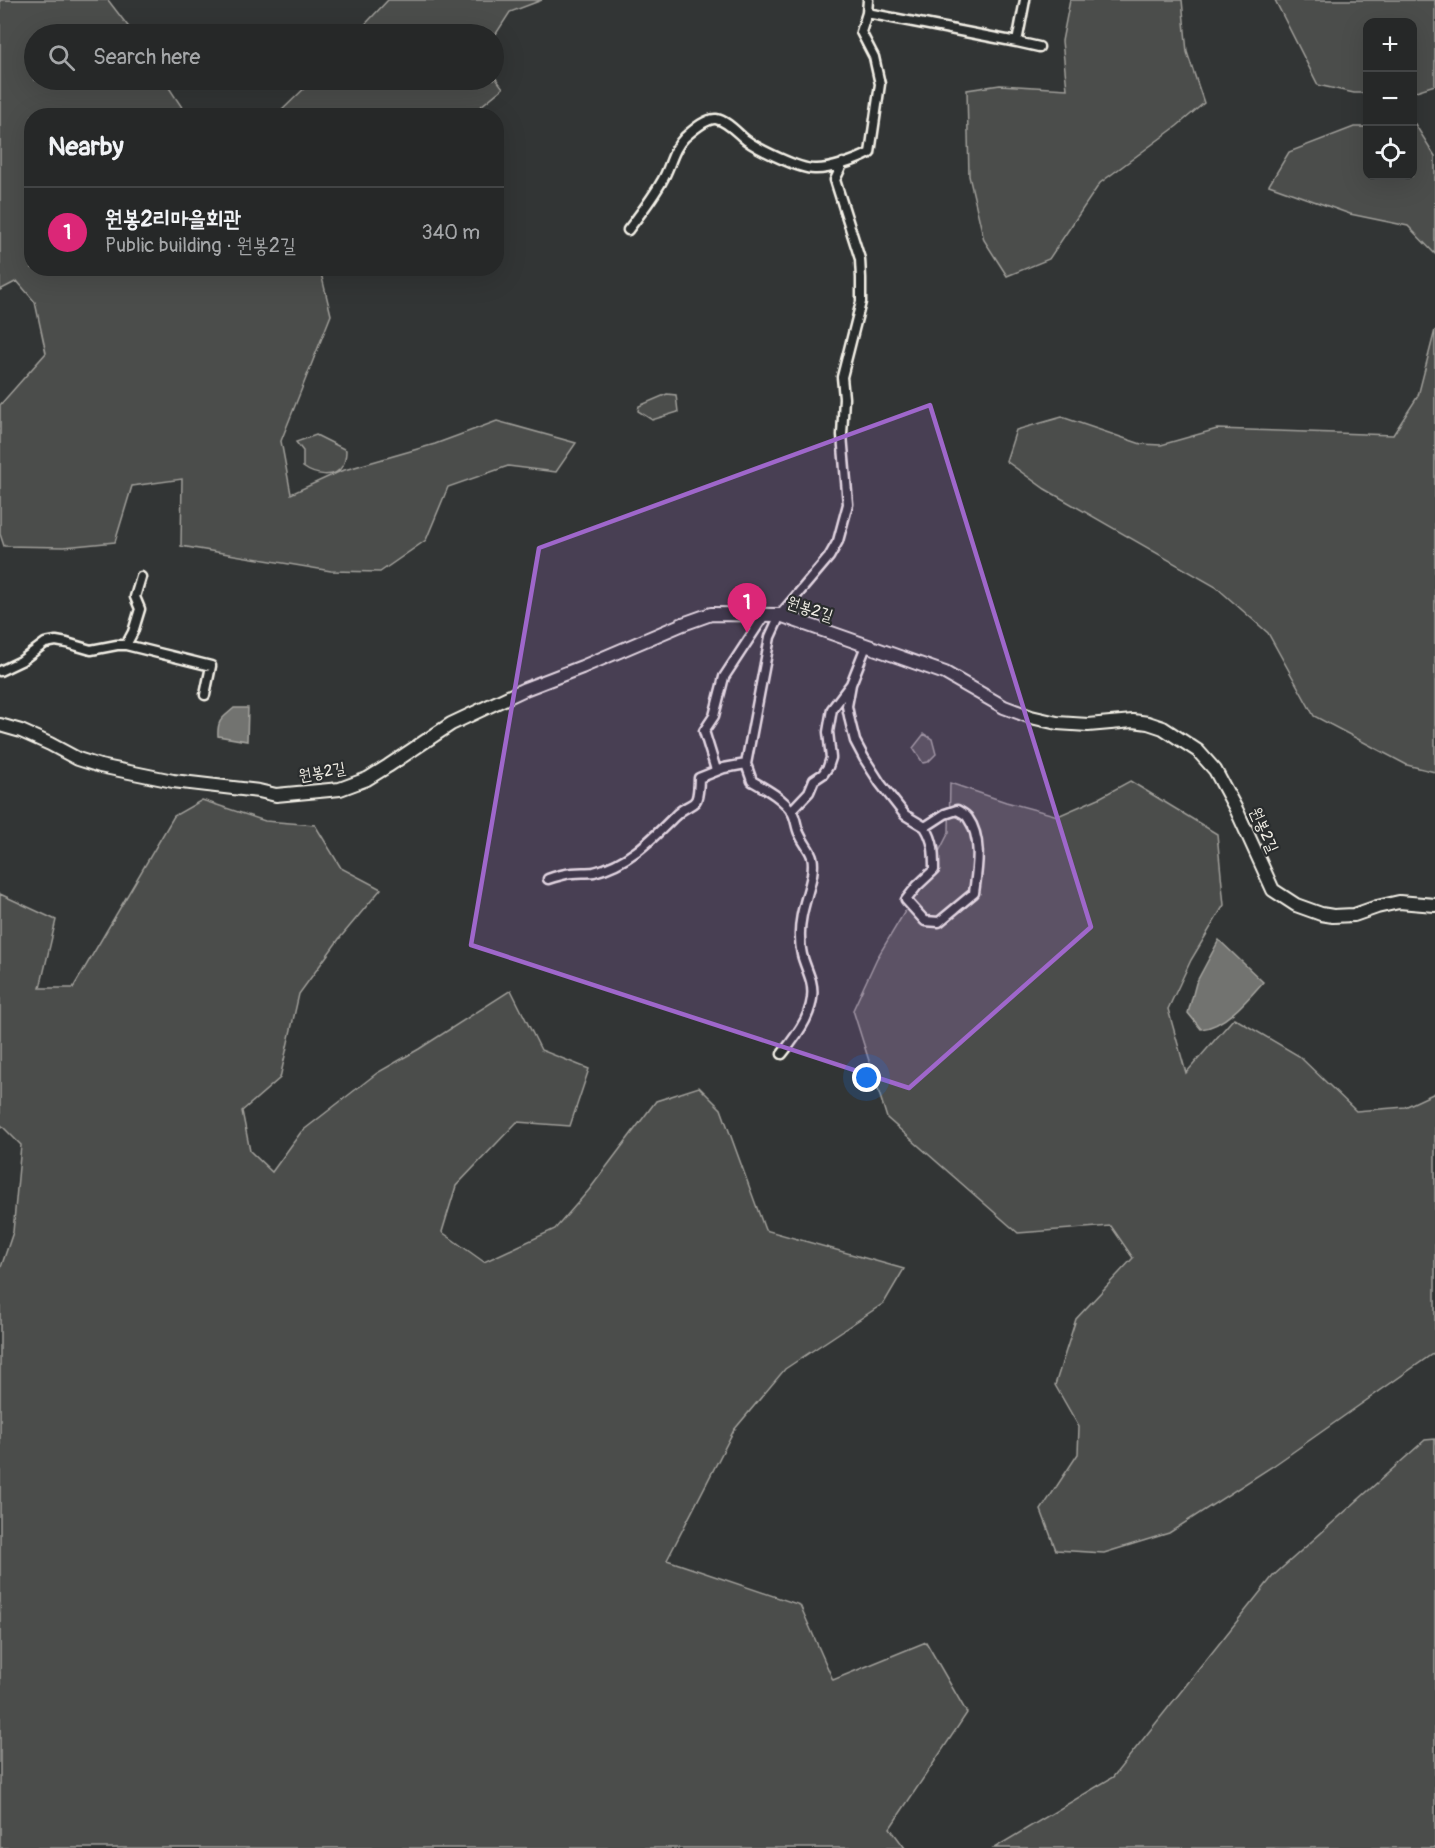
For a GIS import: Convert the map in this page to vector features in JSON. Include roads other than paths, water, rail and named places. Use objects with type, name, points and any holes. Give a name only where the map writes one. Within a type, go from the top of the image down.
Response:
[{"type":"main road","name":"원봉2길","points":[[0,725],[21,731],[89,762],[173,781],[260,790],[276,795],[340,789],[367,779],[451,724],[525,689],[654,636],[711,614],[780,615],[945,673],[1004,707],[1031,717],[1057,723],[1088,724],[1133,721],[1148,723],[1179,737],[1198,751],[1215,770],[1237,811],[1273,890],[1296,905],[1333,916],[1354,915],[1377,906],[1399,902],[1435,904]]},
{"type":"street","points":[[628,230],[663,179],[675,149],[686,136],[708,120],[718,119],[748,142],[783,159],[813,169],[837,166],[860,159],[870,153],[880,84],[874,57],[861,32],[867,13],[868,0]]},
{"type":"street","points":[[1017,42],[1025,0]]},
{"type":"street","points":[[867,13],[1039,47]]},
{"type":"street","points":[[782,1054],[796,1037],[806,1018],[813,994],[811,980],[803,962],[800,935],[803,909],[812,874],[813,854],[799,833],[791,811],[770,791],[752,781],[746,764],[770,637],[780,615],[834,549],[848,504],[842,435],[844,398],[842,377],[861,302],[861,278],[860,259],[835,180],[843,163]]},
{"type":"street","points":[[126,645],[133,632],[140,609],[135,597],[141,577]]},
{"type":"street","points":[[716,771],[704,731],[714,716],[724,677],[764,616]]},
{"type":"street","points":[[0,671],[21,661],[45,643],[56,641],[91,650],[126,645],[211,666],[205,695]]},
{"type":"street","points":[[866,646],[852,684],[847,706],[855,741],[880,783],[905,815],[925,827],[931,836],[934,849],[934,870],[906,900],[925,921],[939,922],[974,893],[978,867],[976,838],[968,817],[957,810],[945,814],[925,827]]},
{"type":"street","points":[[791,811],[809,792],[814,780],[824,774],[828,767],[831,758],[828,732],[832,709],[852,684]]},
{"type":"street","points":[[548,879],[566,874],[593,872],[627,858],[652,840],[676,814],[691,806],[698,798],[699,778],[716,771],[746,764]]},
{"type":"place","name":"원봉2리마을회관","points":[[747,633]]}]
